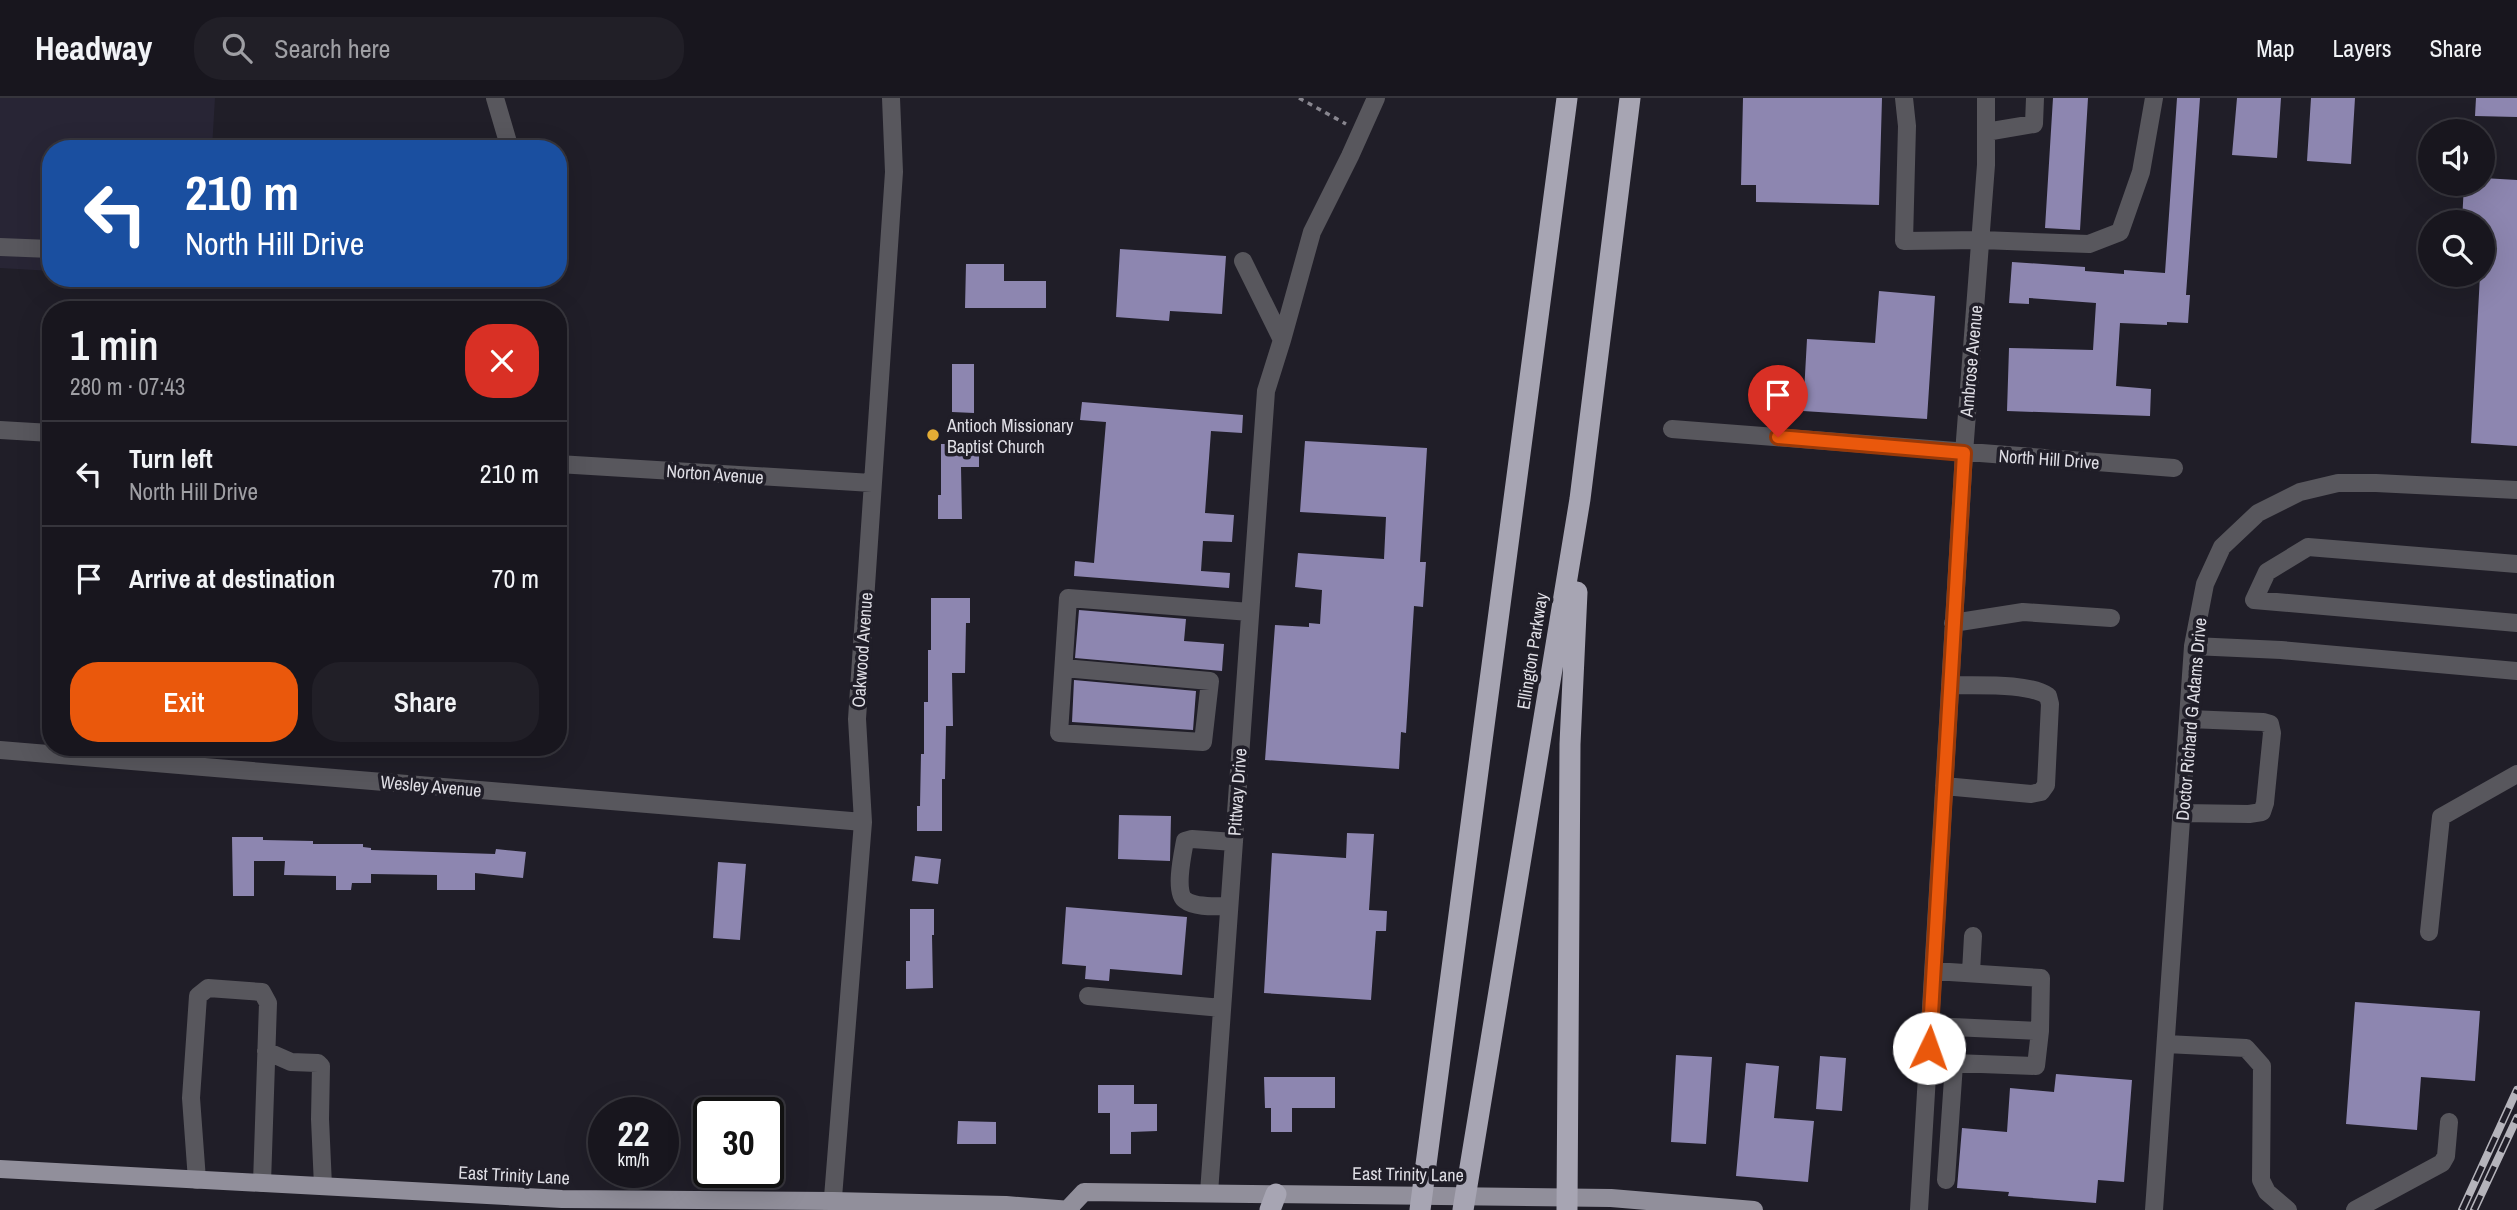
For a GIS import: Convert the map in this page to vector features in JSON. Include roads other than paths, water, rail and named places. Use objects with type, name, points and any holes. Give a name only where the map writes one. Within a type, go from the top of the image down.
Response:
[{"type":"highway","name":"Ellington Parkway","points":[[1420,1210],[1567,98]]},
{"type":"highway","name":"Ellington Parkway","points":[[1464,1210],[1580,499],[1630,98]]},
{"type":"highway","points":[[1564,1201],[1570,744],[1580,499]]},
{"type":"main road","name":"East Trinity Lane","points":[[0,1169],[323,1186],[561,1204],[1069,1209],[1084,1192],[1209,1193],[1276,1205],[1385,1195],[1564,1201],[1611,1198],[1754,1210]]},
{"type":"street","points":[[495,98],[507,140]]},
{"type":"street","name":"Oakwood Avenue","points":[[833,1205],[863,822],[857,719],[894,172],[891,98]]},
{"type":"street","name":"Pittway Drive","points":[[1209,1193],[1266,391],[1312,232],[1350,156],[1374,98]]},
{"type":"street","points":[[1904,98],[1907,126],[1904,241],[1981,240],[2090,244],[2120,232],[2141,172],[2154,98]]},
{"type":"street","name":"Ambrose Avenue","points":[[1919,1210],[1953,623],[1981,240],[1986,98]]},
{"type":"street","points":[[1986,132],[2034,124],[2035,98]]},
{"type":"street","points":[[0,247],[42,249]]},
{"type":"street","points":[[1243,261],[1282,340]]},
{"type":"street","name":"North Hill Drive","points":[[1672,429],[2174,468]]},
{"type":"street","points":[[0,430],[42,432]]},
{"type":"street","name":"Norton Avenue","points":[[567,465],[872,484]]},
{"type":"street","name":"Doctor Richard G Adams Drive","points":[[2154,1210],[2193,646],[2205,584],[2222,547],[2258,513],[2300,492],[2338,483],[2376,482],[2517,490]]},
{"type":"street","points":[[2517,564],[2308,547],[2266,572],[2254,600],[2517,623]]},
{"type":"street","points":[[1064,668],[1210,681],[1203,742],[1059,733],[1068,598],[1250,612]]},
{"type":"street","points":[[1953,623],[2023,612],[2111,618]]},
{"type":"street","points":[[2193,646],[2281,650],[2517,671]]},
{"type":"street","points":[[1944,786],[2031,794],[2041,792],[2046,785],[2050,704],[2048,696],[2042,692],[2018,688],[1950,685]]},
{"type":"street","points":[[2182,813],[2262,812],[2272,733],[2270,724],[2263,722],[2189,719]]},
{"type":"street","name":"Wesley Avenue","points":[[0,750],[42,754]]},
{"type":"street","name":"Wesley Avenue","points":[[72,756],[863,822]]},
{"type":"street","points":[[2429,932],[2441,817],[2517,774]]},
{"type":"street","points":[[1229,906],[1185,901],[1180,893],[1181,868],[1185,841],[1192,839],[1234,842]]},
{"type":"street","points":[[1971,972],[1973,936]]},
{"type":"street","points":[[1928,1062],[2036,1066],[2040,1031],[2041,978],[1934,971]]},
{"type":"street","points":[[197,1180],[191,1098],[198,996],[208,988],[262,992],[268,1003],[262,1183]]},
{"type":"street","points":[[1088,996],[1222,1008]]},
{"type":"street","points":[[1931,1026],[2040,1031]]},
{"type":"street","points":[[2166,1044],[2246,1048],[2263,1066],[2261,1181],[2267,1192],[2288,1210]]},
{"type":"street","points":[[266,1051],[291,1062],[318,1063],[321,1066],[323,1186]]},
{"type":"street","points":[[1945,1180],[1954,1064]]},
{"type":"street","points":[[2355,1210],[2442,1163],[2446,1156],[2449,1122]]},
{"type":"railway","points":[[2462,1210],[2517,1090]]},
{"type":"railway","points":[[2474,1210],[2517,1118]]},
{"type":"place","name":"Antioch Missionary Baptist Church","points":[[933,435]]}]
